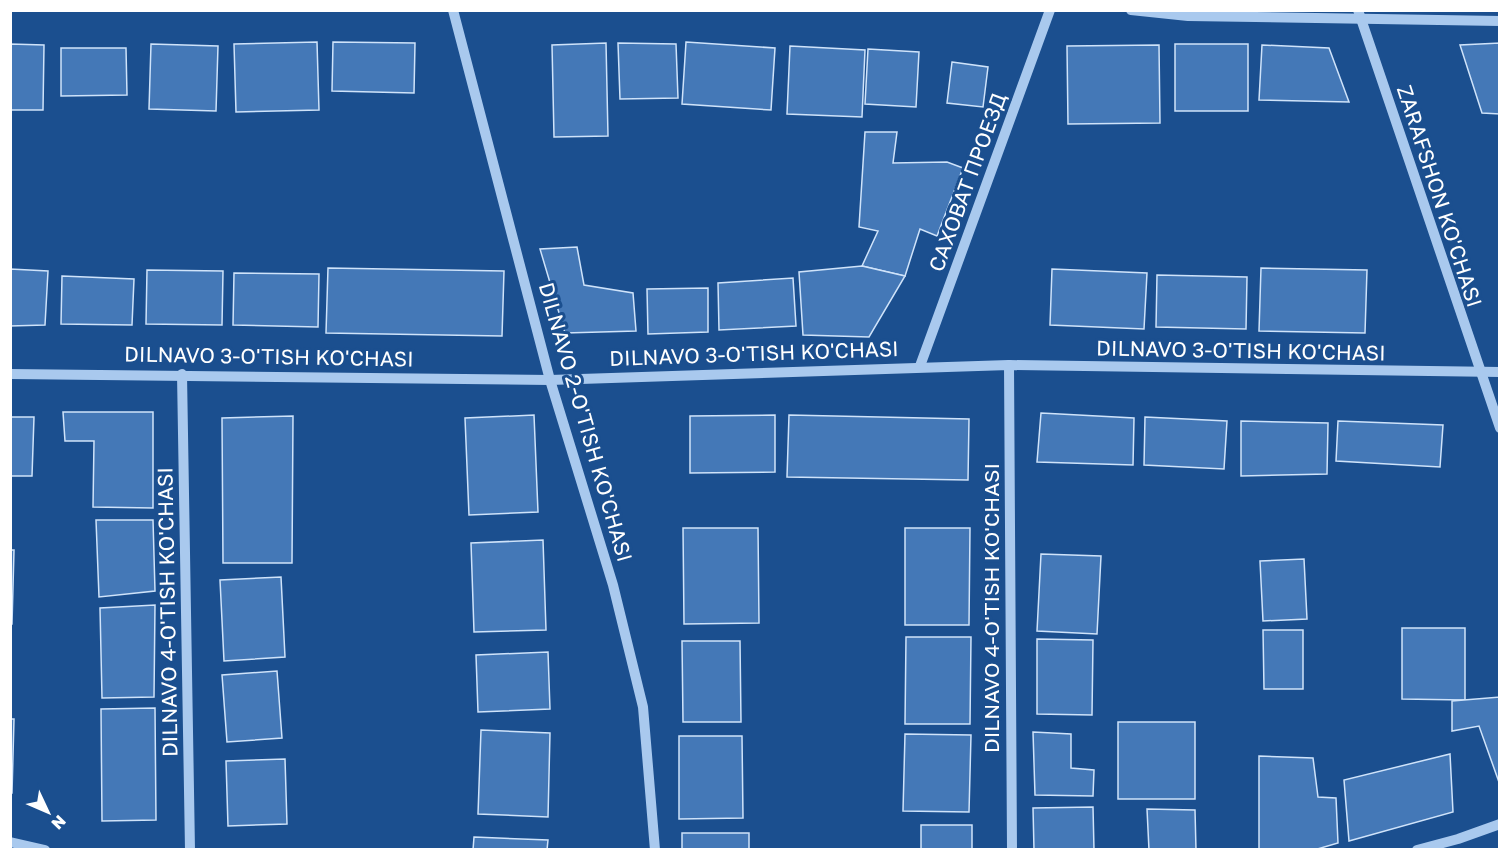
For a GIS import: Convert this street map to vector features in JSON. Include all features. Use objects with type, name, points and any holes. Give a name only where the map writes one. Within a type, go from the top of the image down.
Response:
[{"type":"street","name":"DILNAVO 2-O'TISH KO'CHASI","points":[[453,10],[550,380],[613,585],[643,707],[655,849]]},
{"type":"street","name":"САХОВАТ ПРОЕЗД","points":[[920,366],[1050,10]]},
{"type":"street","points":[[1131,10],[1188,16],[1359,15],[1500,21]]},
{"type":"street","name":"ZARAFSHON KO'CHASI","points":[[1359,15],[1479,373],[1500,428]]},
{"type":"street","name":"DILNAVO 3-O'TISH KO'CHASI","points":[[10,374],[182,374],[550,380],[920,366],[1009,365],[1500,372]]},
{"type":"street","name":"DILNAVO 4-O'TISH KO'CHASI","points":[[1009,365],[1012,849]]},
{"type":"street","name":"DILNAVO 4-O'TISH KO'CHASI","points":[[182,374],[190,849]]},
{"type":"street","points":[[1417,849],[1458,839],[1500,824]]},
{"type":"street","points":[[10,842],[45,849]]},
{"type":"building","points":[[317,42],[319,110],[236,112],[234,44]]},
{"type":"building","points":[[333,42],[415,43],[414,93],[332,91]]},
{"type":"building","points":[[686,42],[775,48],[771,110],[682,104]]},
{"type":"building","points":[[606,43],[608,136],[554,137],[552,45]]},
{"type":"building","points":[[618,43],[676,44],[678,98],[620,99]]},
{"type":"building","points":[[1500,43],[1500,114],[1482,113],[1460,45]]},
{"type":"building","points":[[10,44],[44,45],[43,110],[10,110]]},
{"type":"building","points":[[151,44],[218,46],[216,111],[149,109]]},
{"type":"building","points":[[1175,44],[1248,44],[1248,111],[1175,111]]},
{"type":"building","points":[[1159,45],[1160,123],[1068,124],[1067,46]]},
{"type":"building","points":[[1262,45],[1329,48],[1349,102],[1259,100]]},
{"type":"building","points":[[790,46],[865,50],[862,117],[787,114]]},
{"type":"building","points":[[61,48],[126,48],[127,95],[61,96]]},
{"type":"building","points":[[868,49],[919,52],[916,107],[865,104]]},
{"type":"building","points":[[952,62],[988,67],[983,107],[947,103]]},
{"type":"building","points":[[865,132],[897,132],[893,163],[947,162],[963,168],[937,236],[920,229],[905,276],[862,266],[878,231],[859,227]]},
{"type":"building","points":[[577,247],[584,285],[633,293],[636,331],[565,333],[540,249]]},
{"type":"building","points":[[862,266],[905,276],[869,337],[803,335],[799,272]]},
{"type":"building","points":[[328,268],[504,271],[502,336],[326,333]]},
{"type":"building","points":[[1261,268],[1367,270],[1365,333],[1259,331]]},
{"type":"building","points":[[10,269],[48,271],[45,325],[10,326]]},
{"type":"building","points":[[1052,269],[1147,273],[1144,329],[1050,325]]},
{"type":"building","points":[[147,270],[223,271],[222,325],[146,324]]},
{"type":"building","points":[[234,273],[319,274],[318,327],[233,325]]},
{"type":"building","points":[[1157,275],[1247,277],[1246,329],[1156,327]]},
{"type":"building","points":[[62,276],[134,279],[132,325],[61,324]]},
{"type":"building","points":[[793,278],[796,326],[719,330],[718,283]]},
{"type":"building","points":[[708,288],[708,332],[648,334],[647,289]]},
{"type":"building","points":[[63,412],[153,412],[153,508],[93,507],[94,441],[65,441]]},
{"type":"building","points":[[1041,413],[1134,418],[1133,465],[1037,462]]},
{"type":"building","points":[[534,415],[538,512],[469,515],[465,418]]},
{"type":"building","points":[[775,415],[775,472],[690,473],[690,416]]},
{"type":"building","points":[[789,415],[969,419],[968,480],[787,477]]},
{"type":"building","points":[[293,416],[292,563],[223,563],[222,418]]},
{"type":"building","points":[[10,417],[34,417],[32,476],[10,476]]},
{"type":"building","points":[[1145,417],[1227,421],[1224,469],[1144,465]]},
{"type":"building","points":[[1241,421],[1328,423],[1327,474],[1241,476]]},
{"type":"building","points":[[1338,421],[1443,425],[1440,467],[1336,461]]},
{"type":"building","points":[[96,520],[153,520],[155,591],[99,597]]},
{"type":"building","points":[[683,528],[758,528],[759,623],[684,624]]},
{"type":"building","points":[[905,528],[970,528],[969,625],[905,625]]},
{"type":"building","points":[[543,540],[546,630],[474,632],[471,543]]},
{"type":"building","points":[[10,550],[14,550],[12,624],[10,624]]},
{"type":"building","points":[[1041,554],[1101,556],[1097,634],[1037,631]]},
{"type":"building","points":[[1304,559],[1307,619],[1263,621],[1260,561]]},
{"type":"building","points":[[281,577],[285,657],[224,661],[220,580]]},
{"type":"building","points":[[155,605],[154,697],[102,698],[100,608]]},
{"type":"building","points":[[1402,628],[1465,628],[1465,700],[1402,699]]},
{"type":"building","points":[[1263,630],[1303,630],[1303,689],[1264,689]]},
{"type":"building","points":[[906,637],[971,637],[970,724],[905,724]]},
{"type":"building","points":[[1037,639],[1093,640],[1092,715],[1037,714]]},
{"type":"building","points":[[682,641],[740,641],[741,722],[683,722]]},
{"type":"building","points":[[548,652],[550,709],[478,712],[476,655]]},
{"type":"building","points":[[277,671],[282,738],[227,742],[222,675]]},
{"type":"building","points":[[1500,697],[1500,785],[1479,726],[1452,731],[1452,701]]},
{"type":"building","points":[[155,708],[156,820],[102,821],[101,709]]},
{"type":"building","points":[[10,719],[14,719],[12,793],[10,793]]},
{"type":"building","points":[[1118,722],[1195,722],[1195,799],[1118,799]]},
{"type":"building","points":[[481,730],[550,733],[548,817],[478,814]]},
{"type":"building","points":[[1033,732],[1071,734],[1071,768],[1094,770],[1093,796],[1035,795]]},
{"type":"building","points":[[905,734],[971,735],[969,812],[903,811]]},
{"type":"building","points":[[679,736],[742,736],[743,818],[679,819]]},
{"type":"building","points":[[1450,754],[1453,812],[1349,841],[1344,780]]},
{"type":"building","points":[[1259,756],[1313,758],[1318,797],[1336,798],[1338,843],[1314,850],[1259,850]]},
{"type":"building","points":[[285,759],[287,824],[228,826],[226,761]]},
{"type":"building","points":[[1093,807],[1094,850],[1034,850],[1033,808]]},
{"type":"building","points":[[1147,809],[1195,810],[1196,850],[1149,850]]},
{"type":"building","points":[[921,825],[972,825],[972,850],[921,850]]},
{"type":"building","points":[[682,833],[749,833],[749,850],[682,850]]},
{"type":"building","points":[[474,837],[548,840],[547,850],[473,850]]}]
